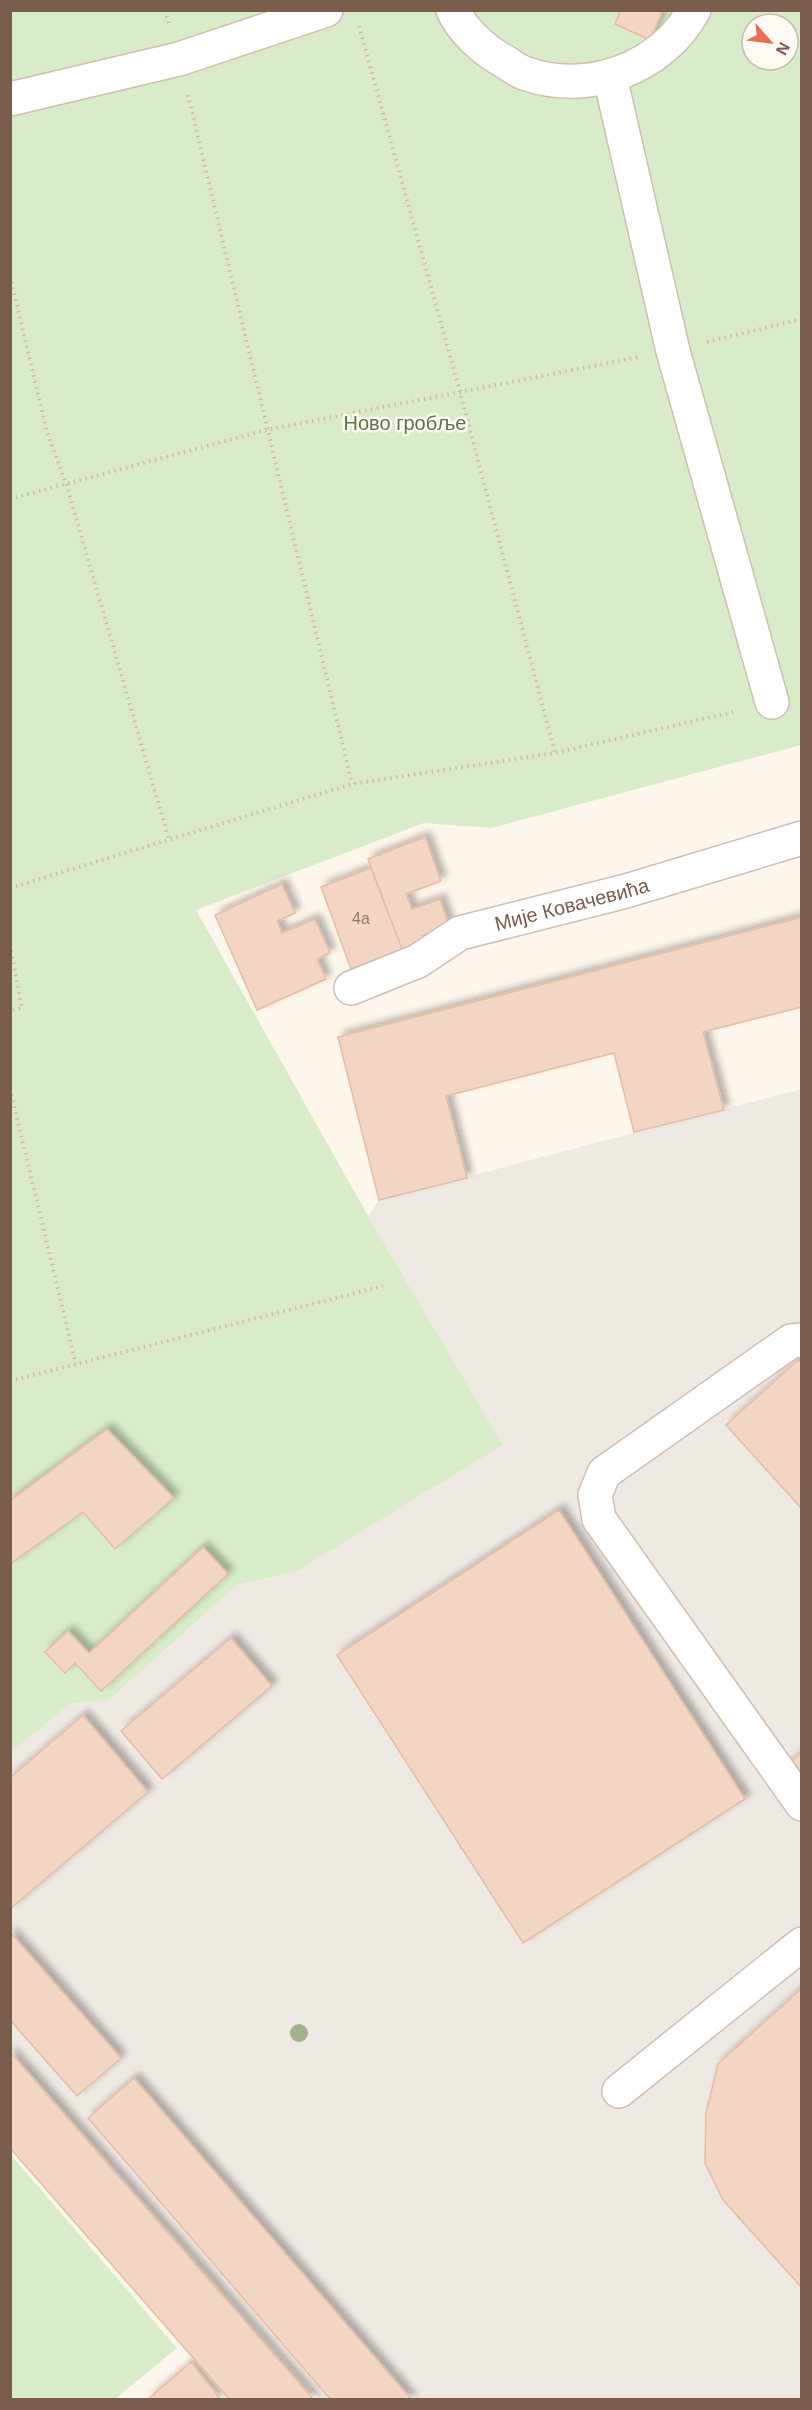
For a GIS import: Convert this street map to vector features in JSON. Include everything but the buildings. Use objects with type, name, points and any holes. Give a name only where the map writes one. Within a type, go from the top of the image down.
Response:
[{"type":"street","points":[[10,99],[179,59],[326,10]]},
{"type":"street","points":[[453,10],[457,19],[487,51],[524,72],[567,81],[610,77],[651,59],[685,28],[694,10]]},
{"type":"street","points":[[610,77],[673,351],[772,702]]},
{"type":"street","name":"Мије Ковачевића","points":[[351,988],[418,962],[460,933],[626,891],[801,838]]},
{"type":"street","points":[[801,1340],[791,1341],[604,1473],[595,1495],[599,1519],[801,1804]]},
{"type":"street","points":[[619,2091],[801,1944]]},
{"type":"path","points":[[165,10],[179,59],[352,784]]},
{"type":"path","points":[[358,22],[460,392],[555,753]]},
{"type":"path","points":[[10,276],[47,432],[66,483],[169,840]]},
{"type":"path","points":[[10,499],[266,430],[673,351],[801,319]]},
{"type":"path","points":[[10,888],[352,784],[555,753],[772,702]]},
{"type":"path","points":[[10,945],[22,1008],[10,1011]]},
{"type":"path","points":[[10,1089],[76,1364]]},
{"type":"path","points":[[10,1381],[383,1286]]},
{"type":"shaded area","points":[[801,1089],[801,2399],[320,2399],[11,2051],[10,1752],[71,1703],[109,1700],[237,1585],[297,1571],[503,1445],[368,1216],[379,1200]]},
{"type":"green space","name":"Ново гробље","points":[[11,11],[801,11],[801,745],[491,828],[424,823],[196,910],[368,1216],[503,1445],[297,1571],[237,1585],[109,1700],[71,1703],[11,1752]]},
{"type":"green space","points":[[11,2155],[177,2348],[115,2399],[11,2399]]}]
